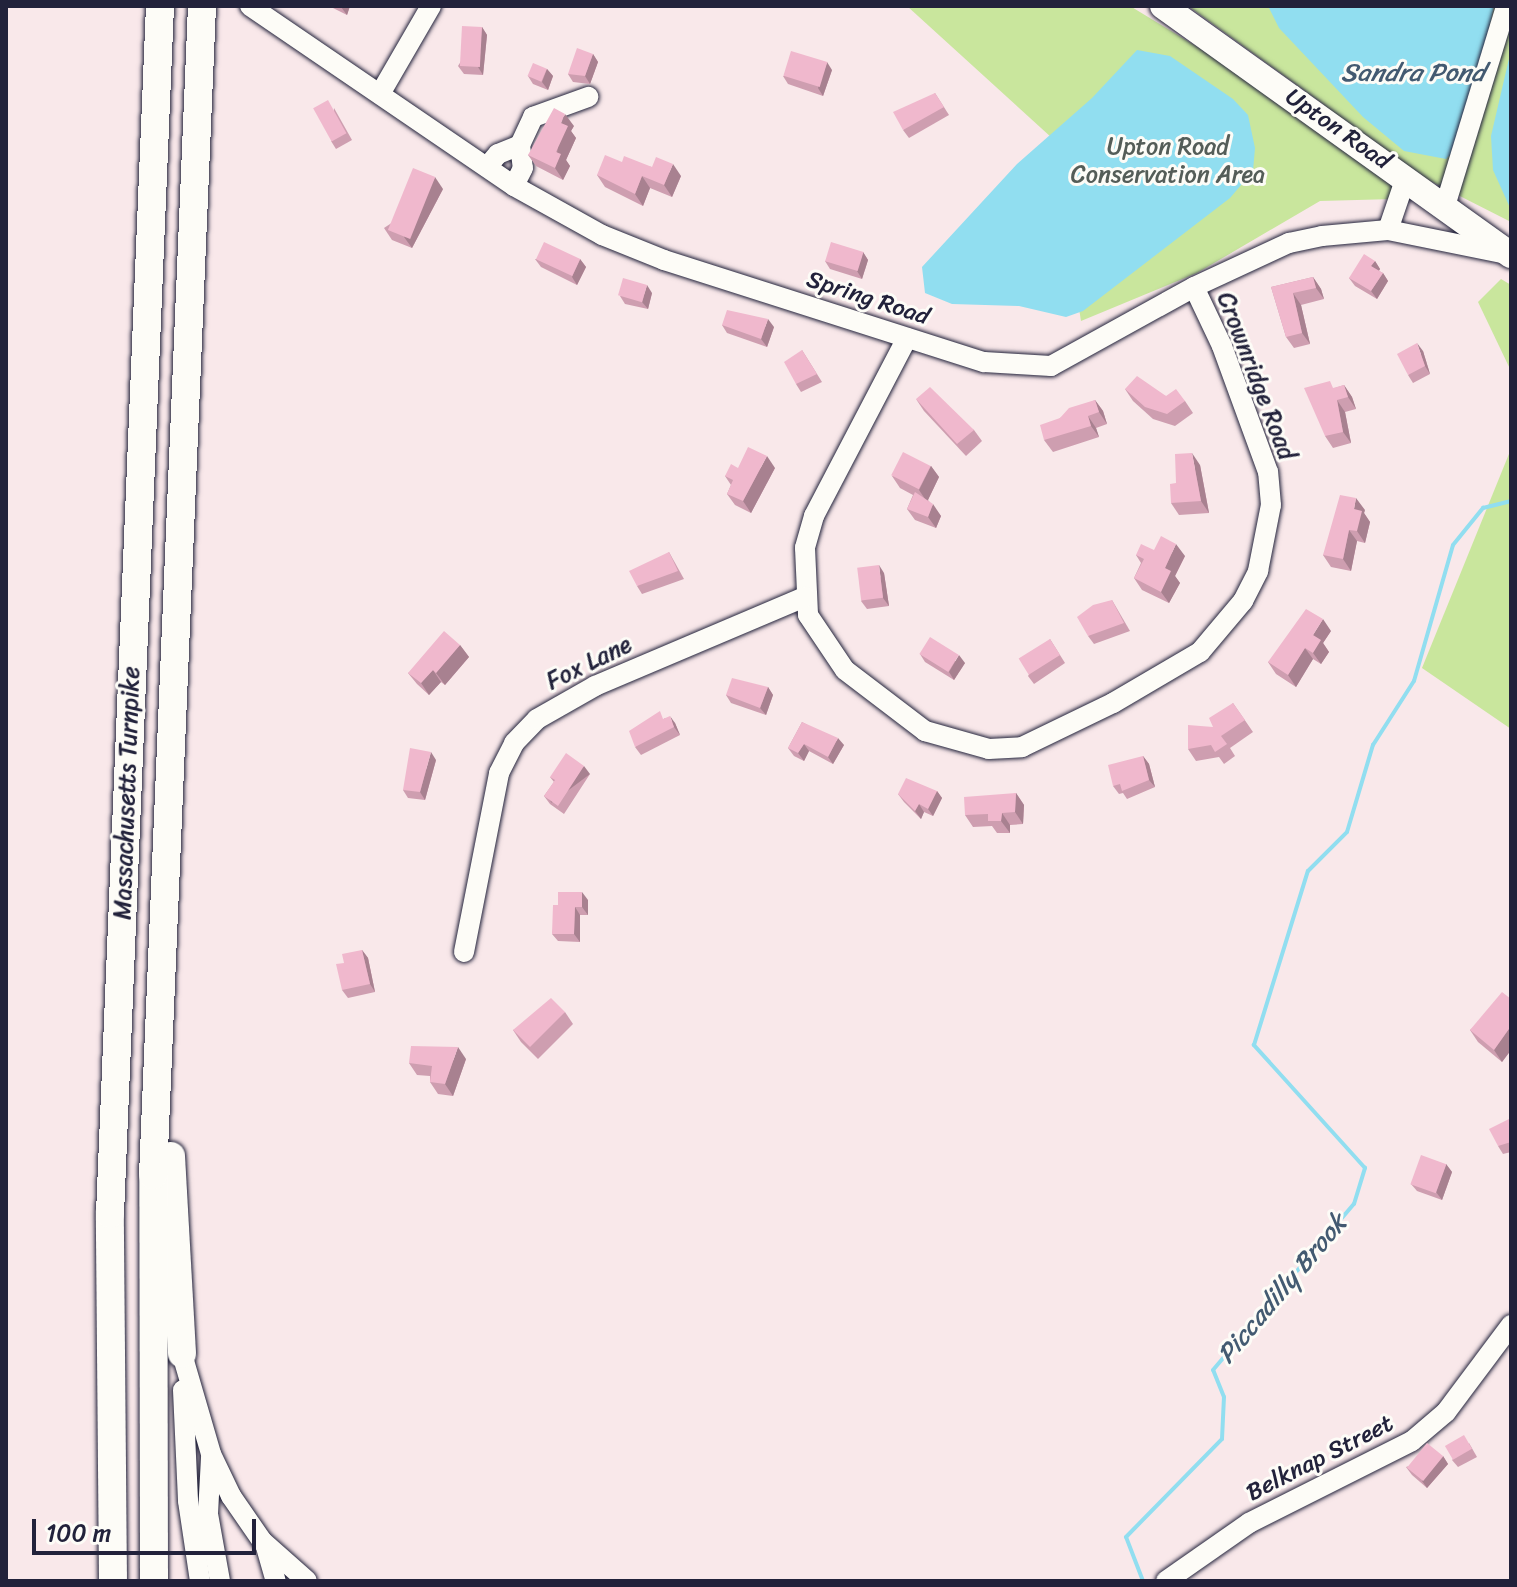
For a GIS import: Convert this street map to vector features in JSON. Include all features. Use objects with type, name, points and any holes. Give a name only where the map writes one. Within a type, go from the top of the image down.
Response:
[{"type":"highway","name":"Massachusetts Turnpike","points":[[113,1581],[110,1214],[160,6]]},
{"type":"highway","name":"Massachusetts Turnpike","points":[[154,1581],[151,1302],[202,6]]},
{"type":"highway","points":[[161,1003],[182,1354]]},
{"type":"main road","name":"Upton Road","points":[[1163,6],[1406,177],[1511,256]]},
{"type":"street","name":"Spring Road","points":[[250,6],[514,186],[602,235],[664,260],[984,362],[1051,366],[1194,287],[1289,243],[1355,230],[1388,230],[1511,256]]},
{"type":"street","points":[[380,94],[431,6]]},
{"type":"street","points":[[1445,206],[1506,6]]},
{"type":"street","points":[[514,186],[523,168],[520,145],[533,117],[588,97]]},
{"type":"street","points":[[487,167],[498,154],[520,145]]},
{"type":"street","points":[[1388,230],[1406,177]]},
{"type":"street","name":"Crownridge Road","points":[[907,338],[814,516],[805,548],[805,597],[824,644],[870,692],[925,731],[989,749],[1022,747],[1054,735],[1200,652],[1243,601],[1258,571],[1271,505],[1259,440],[1194,287]]},
{"type":"street","name":"Fox Lane","points":[[464,952],[489,806],[499,773],[522,735],[565,700],[805,597]]},
{"type":"street","name":"Belknap Street","points":[[1166,1581],[1249,1523],[1412,1441],[1446,1412],[1511,1325]]},
{"type":"street","points":[[182,1354],[211,1454],[262,1541],[276,1581]]},
{"type":"street","points":[[182,1354],[188,1501],[200,1581]]},
{"type":"street","points":[[211,1454],[208,1514],[220,1581]]},
{"type":"street","points":[[262,1541],[307,1581]]},
{"type":"green space","name":"Upton Road Conservation Area","points":[[907,6],[1130,6],[1405,173],[1394,199],[1320,201],[1197,273],[1081,321],[1052,138]]},
{"type":"green space","points":[[1188,6],[1511,6],[1511,222],[1377,154],[1323,104]]},
{"type":"green space","points":[[1501,279],[1511,285],[1511,371],[1478,302]]},
{"type":"green space","points":[[1511,449],[1511,729],[1422,668]]},
{"type":"water","name":"Sandra Pond","points":[[1268,6],[1494,6],[1463,142],[1446,159],[1404,151],[1363,117],[1279,28]]},
{"type":"water","points":[[1137,50],[1170,56],[1233,99],[1248,115],[1255,148],[1253,171],[1230,198],[1083,311],[1066,317],[1019,306],[952,304],[925,293],[922,267],[1017,164],[1092,98]]},
{"type":"water","points":[[1511,50],[1511,210],[1493,170],[1491,136]]},
{"type":"building","points":[[462,26],[482,27],[480,67],[460,66]]},
{"type":"building","points":[[577,48],[593,54],[585,76],[568,74]]},
{"type":"building","points":[[791,51],[827,62],[820,87],[783,76]]},
{"type":"building","points":[[533,63],[547,69],[541,82],[528,76]]},
{"type":"building","points":[[935,93],[944,107],[903,130],[893,112]]},
{"type":"building","points":[[328,100],[346,133],[332,141],[313,108]]},
{"type":"building","points":[[554,108],[565,114],[561,123],[568,126],[556,152],[561,154],[555,168],[528,155]]},
{"type":"building","points":[[605,155],[622,162],[624,156],[652,167],[656,157],[673,164],[664,185],[642,176],[635,194],[597,175]]},
{"type":"building","points":[[413,168],[435,177],[410,239],[388,230]]},
{"type":"building","points":[[544,242],[580,259],[572,276],[536,259]]},
{"type":"building","points":[[831,242],[864,252],[858,271],[825,261]]},
{"type":"building","points":[[1364,254],[1375,261],[1371,266],[1383,273],[1371,291],[1349,278]]},
{"type":"building","points":[[1313,277],[1316,288],[1293,293],[1302,333],[1286,337],[1271,287]]},
{"type":"building","points":[[623,278],[647,285],[642,302],[618,295]]},
{"type":"building","points":[[727,310],[768,319],[761,339],[722,325]]},
{"type":"building","points":[[1417,343],[1425,366],[1408,375],[1397,354]]},
{"type":"building","points":[[802,350],[817,374],[796,384],[784,362]]},
{"type":"building","points":[[1137,376],[1166,396],[1176,389],[1185,401],[1167,414],[1145,407],[1125,389]]},
{"type":"building","points":[[1330,381],[1333,388],[1344,385],[1348,397],[1337,400],[1343,432],[1325,436],[1304,388]]},
{"type":"building","points":[[930,387],[974,430],[957,444],[916,399]]},
{"type":"building","points":[[1095,400],[1099,412],[1088,416],[1091,426],[1044,440],[1040,425],[1060,418],[1069,408]]},
{"type":"building","points":[[748,447],[767,456],[743,501],[727,494],[733,480],[725,476],[731,464],[738,468]]},
{"type":"building","points":[[903,452],[931,466],[919,489],[891,475]]},
{"type":"building","points":[[1192,453],[1201,501],[1171,503],[1170,484],[1176,483],[1175,454]]},
{"type":"building","points":[[915,492],[933,504],[928,517],[907,509]]},
{"type":"building","points":[[1340,495],[1356,498],[1354,509],[1362,511],[1357,531],[1349,530],[1343,559],[1323,555]]},
{"type":"building","points":[[1161,536],[1176,544],[1165,568],[1171,571],[1161,592],[1134,578],[1144,559],[1136,555],[1141,544],[1154,550]]},
{"type":"building","points":[[669,552],[678,571],[637,586],[629,571]]},
{"type":"building","points":[[879,565],[883,598],[861,600],[857,568]]},
{"type":"building","points":[[1112,600],[1124,623],[1088,636],[1077,617],[1093,605]]},
{"type":"building","points":[[1306,609],[1323,619],[1313,635],[1321,640],[1313,653],[1305,648],[1288,675],[1268,662]]},
{"type":"building","points":[[444,631],[460,645],[436,673],[433,670],[421,683],[408,673]]},
{"type":"building","points":[[930,637],[959,655],[948,672],[919,654]]},
{"type":"building","points":[[1050,639],[1060,655],[1029,675],[1019,659]]},
{"type":"building","points":[[732,678],[768,687],[760,708],[726,695]]},
{"type":"building","points":[[1233,703],[1245,720],[1221,736],[1227,744],[1215,752],[1211,745],[1188,749],[1188,725],[1213,727],[1209,718]]},
{"type":"building","points":[[660,711],[663,719],[670,716],[674,727],[635,747],[629,731]]},
{"type":"building","points":[[802,722],[838,738],[828,757],[804,744],[798,753],[788,748]]},
{"type":"building","points":[[410,748],[431,752],[420,792],[403,790]]},
{"type":"building","points":[[566,753],[584,766],[558,806],[544,796],[555,780],[550,777]]},
{"type":"building","points":[[1143,756],[1149,780],[1122,791],[1120,784],[1113,786],[1108,765]]},
{"type":"building","points":[[906,778],[937,791],[928,809],[919,804],[915,811],[898,794]]},
{"type":"building","points":[[1016,793],[1015,812],[1002,813],[1001,821],[988,821],[988,814],[965,815],[964,797]]},
{"type":"building","points":[[558,892],[582,892],[582,907],[575,907],[574,934],[552,934],[553,905],[558,905]]},
{"type":"building","points":[[362,950],[370,984],[342,990],[336,964],[344,963],[342,954]]},
{"type":"building","points":[[1502,992],[1511,999],[1511,1026],[1494,1050],[1470,1030]]},
{"type":"building","points":[[551,998],[565,1012],[530,1047],[513,1030]]},
{"type":"building","points":[[411,1046],[458,1047],[445,1084],[430,1082],[432,1066],[409,1063]]},
{"type":"building","points":[[1509,1119],[1511,1142],[1498,1146],[1489,1129]]},
{"type":"building","points":[[1421,1155],[1446,1164],[1436,1193],[1410,1184]]},
{"type":"building","points":[[1464,1435],[1472,1449],[1453,1460],[1445,1446]]},
{"type":"building","points":[[1427,1443],[1443,1456],[1423,1481],[1407,1468]]},
{"type":"waterway","name":"Piccadilly Brook","points":[[1143,1581],[1126,1537],[1222,1439],[1224,1397],[1213,1370],[1354,1204],[1365,1168],[1254,1045],[1308,871],[1347,832],[1373,745],[1414,681],[1453,545],[1483,508],[1511,501]]}]
